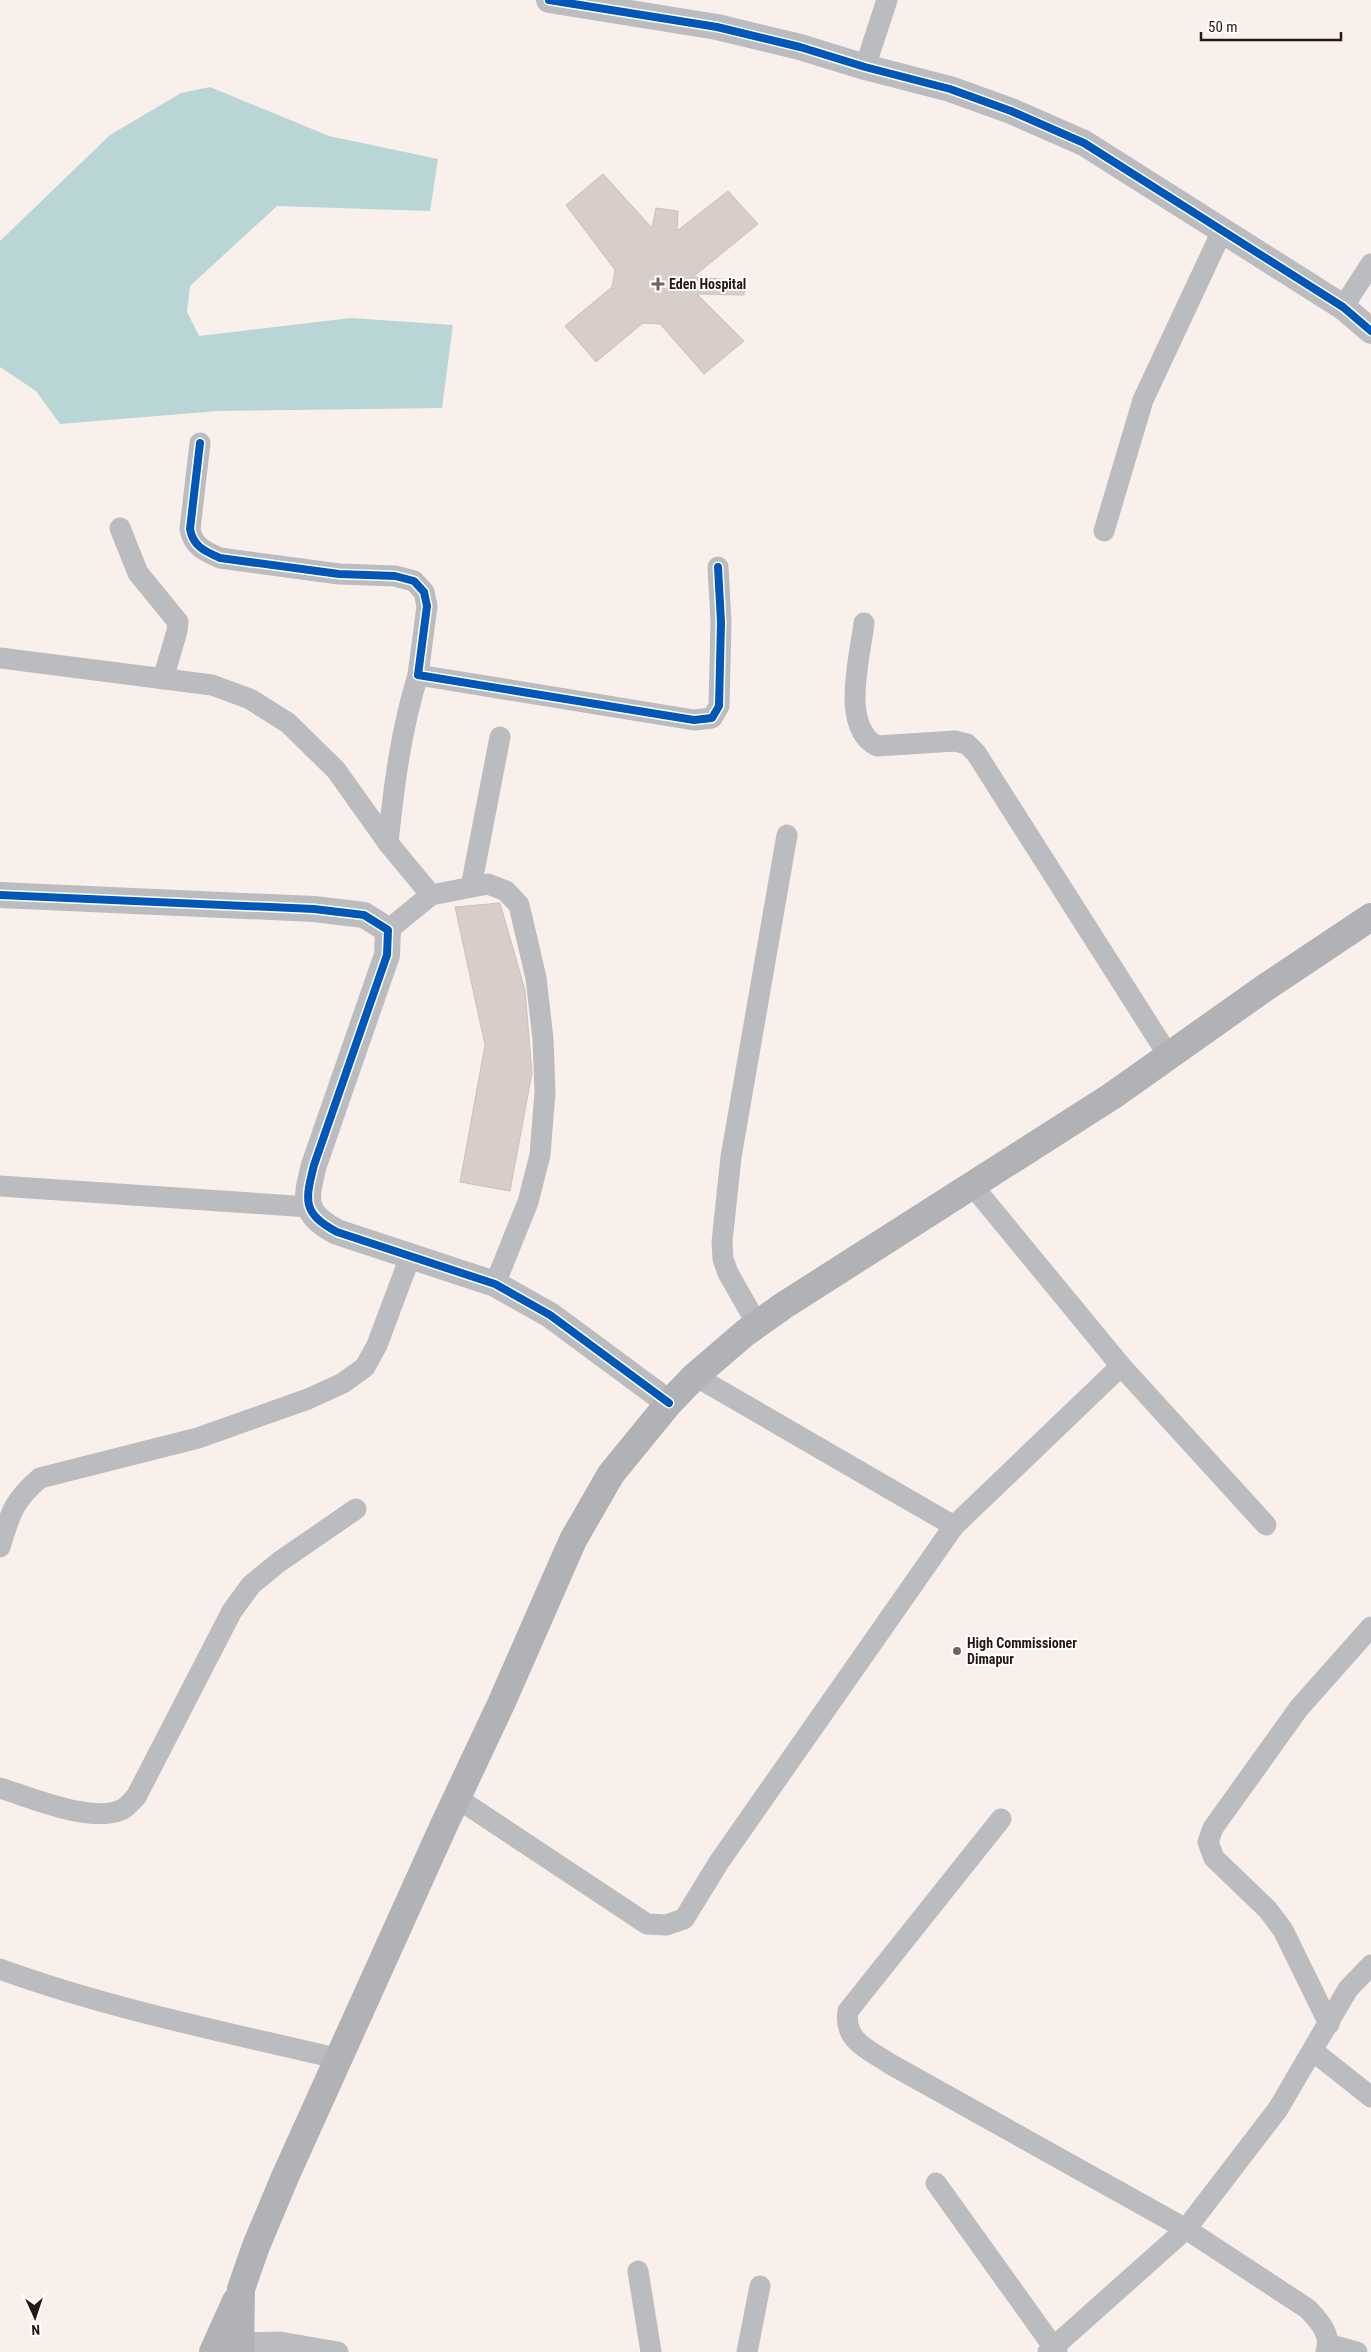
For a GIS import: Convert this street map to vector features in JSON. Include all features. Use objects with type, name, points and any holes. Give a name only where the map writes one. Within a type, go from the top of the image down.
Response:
[{"type":"main road","points":[[213,2352],[241,2289],[285,2177],[501,1704],[549,1590],[590,1507],[611,1474],[669,1403],[695,1376],[757,1324],[914,1220],[972,1186],[1112,1096],[1371,918]]},
{"type":"main road","points":[[240,2348],[241,2289]]},
{"type":"street","points":[[549,0],[716,27],[800,47],[865,67],[950,89],[1011,111],[1084,143],[1343,307],[1371,331]]},
{"type":"street","points":[[865,67],[887,0]]},
{"type":"street","points":[[1104,531],[1143,400],[1223,230]]},
{"type":"street","points":[[1343,307],[1371,264]]},
{"type":"street","points":[[200,443],[190,529],[192,540],[202,550],[220,558],[339,574],[395,576],[414,580],[424,592],[427,606],[418,675],[398,750],[388,843]]},
{"type":"street","points":[[120,528],[138,573],[178,622],[178,631],[163,679]]},
{"type":"street","points":[[418,675],[694,720],[712,718],[719,706],[721,622],[718,566]]},
{"type":"street","points":[[864,623],[854,708],[860,731],[869,742],[877,746],[956,741],[967,744],[976,753],[1168,1056]]},
{"type":"street","points":[[0,658],[212,686],[250,699],[288,723],[336,770],[388,843],[431,895]]},
{"type":"street","points":[[472,887],[500,737]]},
{"type":"street","points":[[757,1324],[728,1273],[723,1259],[722,1242],[731,1156],[787,835]]},
{"type":"street","points":[[494,1284],[528,1202],[540,1155],[545,1092],[543,1039],[536,978],[519,905],[506,891],[488,884],[431,895],[388,930],[387,955],[314,1165],[309,1186],[309,1207],[319,1222],[338,1232],[494,1284],[550,1315],[669,1403]]},
{"type":"street","points":[[0,895],[314,909],[364,916],[388,930]]},
{"type":"street","points":[[0,1186],[309,1207]]},
{"type":"street","points":[[972,1186],[1122,1366],[1266,1525]]},
{"type":"street","points":[[0,1547],[10,1514],[22,1494],[40,1478],[198,1438],[308,1399],[343,1384],[365,1367],[373,1353],[410,1257]]},
{"type":"street","points":[[457,1798],[647,1924],[666,1925],[684,1919],[719,1862],[954,1526],[1122,1366]]},
{"type":"street","points":[[695,1376],[954,1526]]},
{"type":"street","points":[[0,1788],[76,1811],[103,1815],[123,1810],[136,1797],[232,1611],[251,1585],[279,1562],[356,1509]]},
{"type":"street","points":[[1328,2024],[1283,1930],[1268,1910],[1214,1858],[1208,1842],[1213,1828],[1298,1708],[1371,1627]]},
{"type":"street","points":[[1001,1819],[848,2011],[846,2024],[852,2038],[892,2064],[1186,2230],[1308,2309],[1323,2325],[1327,2348],[1357,2352]]},
{"type":"street","points":[[936,2183],[1053,2350],[1186,2230],[1278,2109],[1348,1990],[1370,1968]]},
{"type":"street","points":[[0,1969],[33,1981],[132,2009],[339,2059]]},
{"type":"street","points":[[1313,2051],[1371,2097]]},
{"type":"street","points":[[638,2270],[651,2352]]},
{"type":"street","points":[[747,2352],[760,2286]]},
{"type":"street","points":[[240,2348],[280,2342],[338,2352]]},
{"type":"water","points":[[210,87],[329,136],[438,159],[430,211],[277,206],[190,286],[187,312],[199,336],[351,318],[453,325],[442,408],[218,411],[60,424],[36,391],[0,367],[0,241],[110,135],[181,93]]},
{"type":"building","name":"Eden Hospital","points":[[603,174],[652,228],[656,208],[678,211],[677,231],[728,191],[758,224],[693,277],[745,281],[744,295],[697,294],[744,341],[704,374],[660,324],[643,323],[596,362],[565,326],[612,287],[615,270],[566,205]]},
{"type":"building","points":[[500,903],[525,990],[532,1073],[510,1191],[460,1182],[485,1045],[455,907]]},
{"type":"cycle path","points":[[549,0],[717,27],[800,47],[865,67],[950,89],[1011,111],[1084,143],[1343,307],[1371,331]]},
{"type":"cycle path","points":[[200,443],[190,529],[191,535],[197,544],[220,558],[339,574],[395,576],[414,581],[424,592],[427,606],[418,675],[694,720],[712,718],[719,706],[721,622],[718,567]]},
{"type":"cycle path","points":[[0,895],[314,909],[364,915],[388,930],[387,955],[314,1165],[308,1197],[312,1212],[317,1219],[337,1232],[495,1284],[550,1315],[669,1403]]},
{"type":"place","name":"Eden Hospital","points":[[658,284]]},
{"type":"place","name":"High Commissioner Dimapur","points":[[957,1651]]}]
